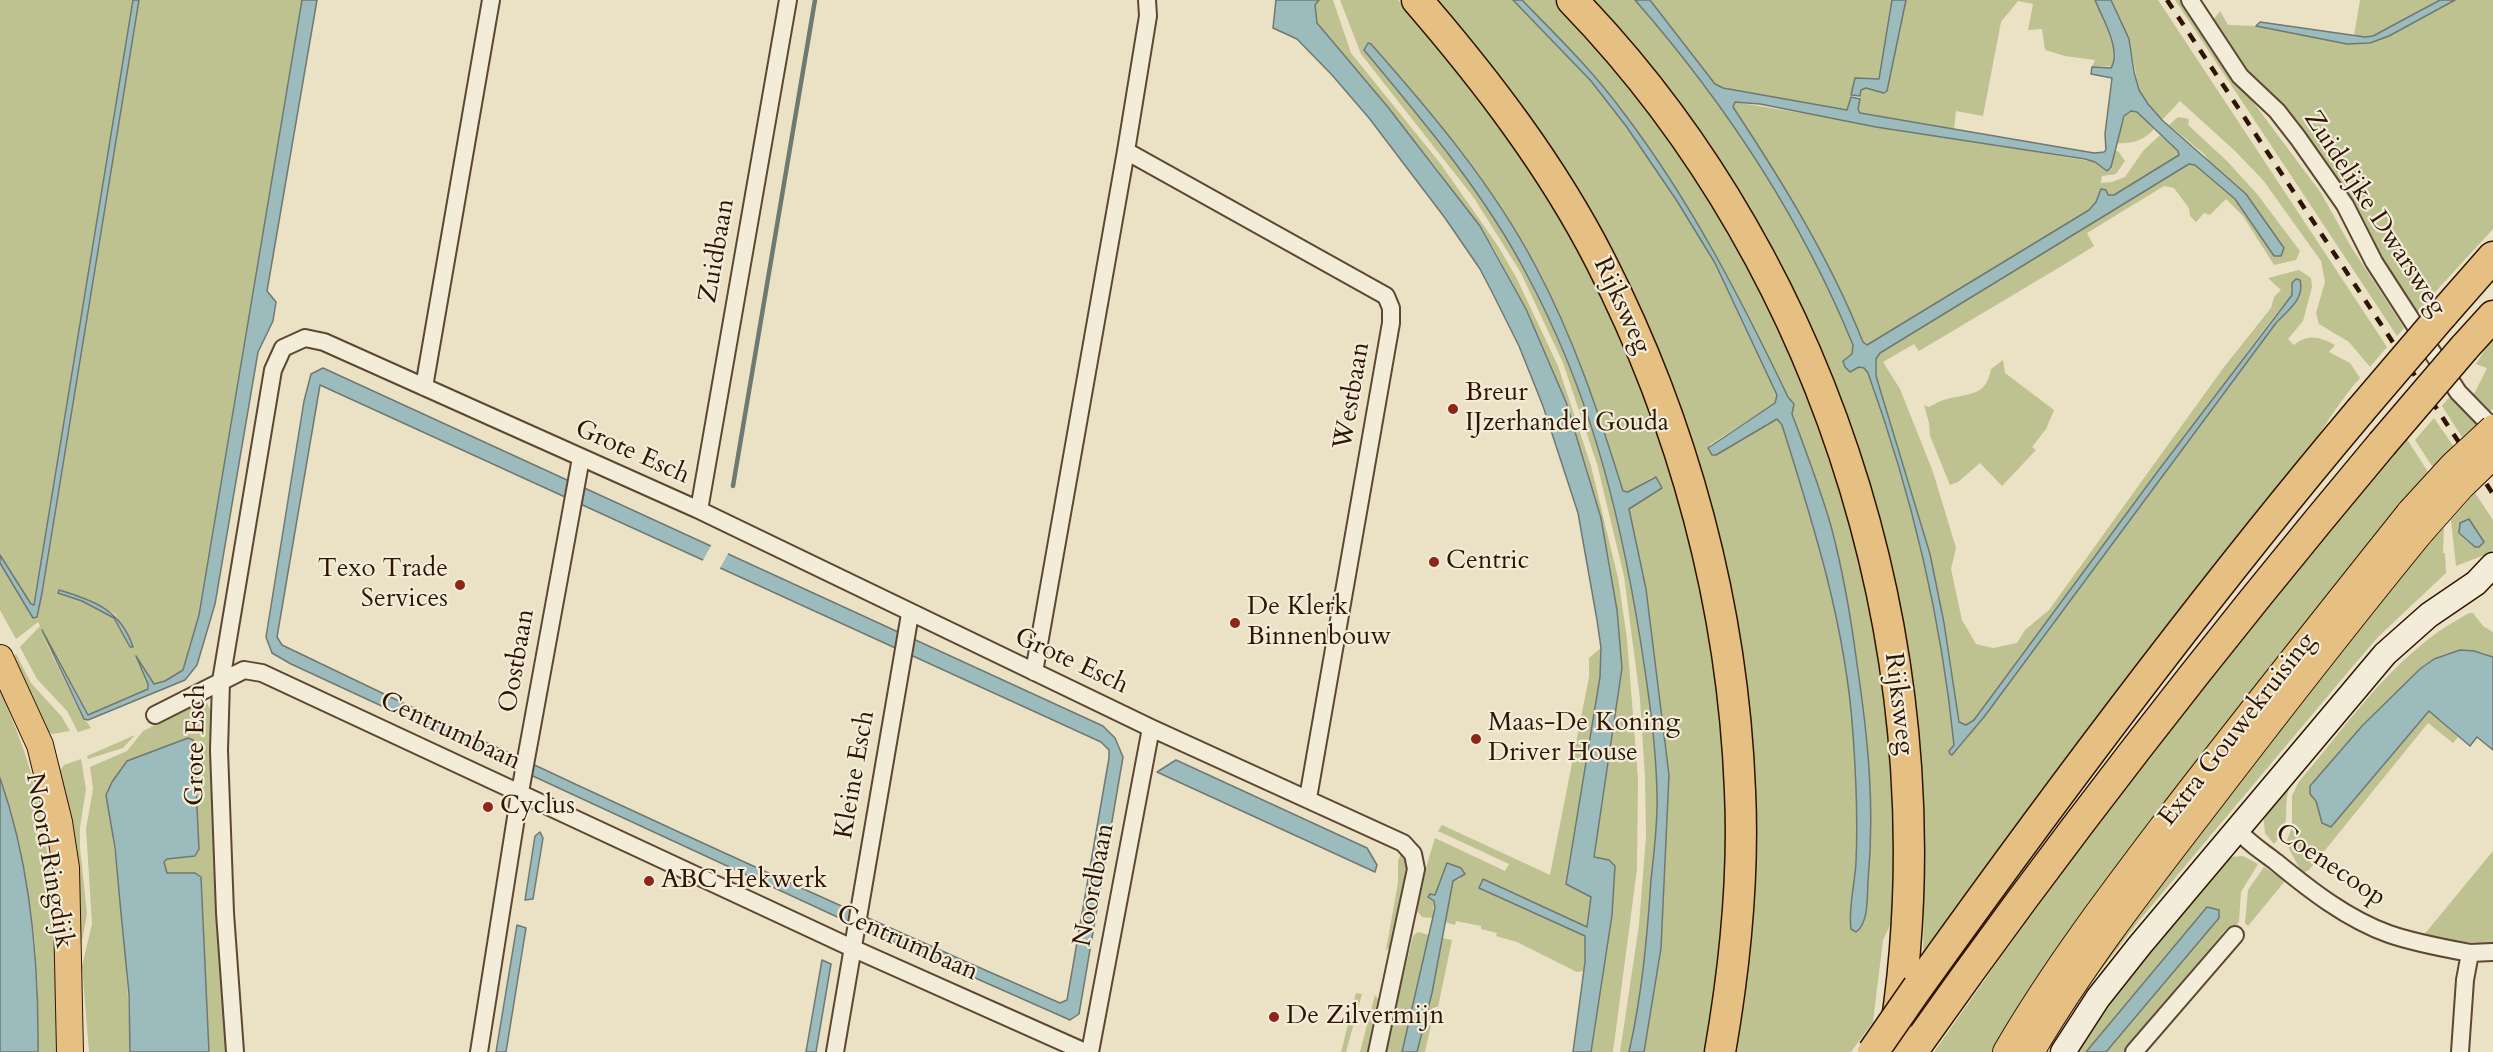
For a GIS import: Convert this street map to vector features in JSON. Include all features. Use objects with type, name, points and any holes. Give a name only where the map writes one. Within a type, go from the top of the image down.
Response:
[{"type":"highway","name":"Rijksweg","points":[[1416,0],[1467,58],[1535,152],[1600,259],[1644,352],[1685,468],[1701,523],[1731,686],[1740,790],[1736,933],[1720,1052]]},
{"type":"highway","name":"Rijksweg","points":[[1572,0],[1651,91],[1699,157],[1787,307],[1822,389],[1846,461],[1872,553],[1893,654],[1906,773],[1908,894],[1903,966],[1892,1052]]},
{"type":"highway","points":[[1873,1052],[2123,706],[2241,555],[2360,411],[2493,257]]},
{"type":"highway","points":[[1912,1052],[2117,771],[2276,571],[2493,316]]},
{"type":"main road","name":"Extra Gouwekruising","points":[[2031,1052],[2081,973],[2141,890],[2298,687],[2416,522],[2453,465],[2493,428]]},
{"type":"main road","name":"Extra Gouwekruising","points":[[2006,1052],[2058,968],[2116,888],[2258,704],[2416,522],[2461,487],[2493,456]]},
{"type":"main road","points":[[2063,1052],[2117,973],[2385,654],[2423,620],[2484,580],[2493,565]]},
{"type":"main road","name":"Noord Ringdijk","points":[[0,658],[40,746],[59,822],[66,868],[70,1052]]},
{"type":"main road","name":"Noord Ringdijk","points":[[0,685],[25,742],[39,791],[50,845],[67,971]]},
{"type":"street","points":[[424,387],[491,0]]},
{"type":"street","name":"Zuidbaan","points":[[699,510],[788,0]]},
{"type":"street","points":[[1034,672],[1126,151],[1148,16],[1147,0]]},
{"type":"street","name":"Zuidelijke Dwarsweg","points":[[2190,0],[2240,76],[2277,111],[2304,146],[2345,205],[2377,268],[2458,392],[2493,428]]},
{"type":"street","name":"Westbaan","points":[[1126,151],[1386,296],[1391,308],[1391,323],[1308,798]]},
{"type":"street","name":"Grote Esch","points":[[235,1052],[225,913],[219,750],[221,681],[273,370],[283,348],[305,338],[324,342],[699,510],[909,621],[1034,672],[1403,843],[1413,854],[1416,869],[1377,1052]]},
{"type":"street","name":"Oostbaan","points":[[479,1052],[521,784],[581,458]]},
{"type":"street","name":"Kleine Esch","points":[[835,1052],[909,621]]},
{"type":"street","name":"Centrumbaan","points":[[155,715],[244,670],[262,674],[521,784],[852,948],[1085,1052]]},
{"type":"street","name":"Noordbaan","points":[[1090,1052],[1151,728]]},
{"type":"street","name":"Coenecoop","points":[[2237,829],[2245,840],[2300,882],[2354,918],[2388,934],[2437,948],[2470,953],[2493,952]]},
{"type":"street","points":[[2134,1052],[2235,935]]},
{"type":"street","points":[[2460,1052],[2465,980],[2470,953]]},
{"type":"green space","points":[[0,0],[133,0],[34,605],[31,604],[0,555]]},
{"type":"green space","points":[[139,0],[302,0],[199,615],[183,670],[165,681],[154,684],[136,656],[148,689],[88,715],[41,632],[81,714],[91,728],[78,732],[67,711],[37,679],[20,647],[40,626],[38,622],[16,639],[0,610],[0,563],[33,618],[37,617]],"holes":[[[58,593],[78,596],[115,614],[132,643],[130,647],[114,618],[82,601]]]},
{"type":"green space","points":[[1319,0],[1333,0],[1351,53],[1440,163],[1498,246],[1516,277],[1558,366],[1591,466],[1618,578],[1627,639],[1638,779],[1637,869],[1613,1052],[1591,1052],[1612,915],[1615,866],[1609,860],[1594,858],[1622,668],[1617,610],[1609,558],[1587,468],[1526,309],[1493,247],[1435,166],[1316,23],[1315,5]]},
{"type":"green space","points":[[1340,0],[1398,0],[1477,93],[1501,126],[1547,194],[1587,264],[1644,392],[1667,458],[1687,525],[1703,594],[1715,663],[1723,732],[1727,802],[1726,865],[1718,959],[1706,1052],[1644,1052],[1661,948],[1669,775],[1646,589],[1629,509],[1662,488],[1653,477],[1628,492],[1623,491],[1574,349],[1536,267],[1501,207],[1481,179],[1416,96],[1371,44],[1364,50],[1471,185],[1526,273],[1567,361],[1599,451],[1611,496],[1640,638],[1654,735],[1658,794],[1641,988],[1629,1052],[1620,1052],[1639,925],[1646,836],[1645,778],[1640,699],[1624,576],[1597,464],[1563,363],[1521,273],[1474,198],[1361,54]]},
{"type":"green space","points":[[1430,0],[1513,0],[1591,81],[1626,126],[1677,201],[1715,263],[1778,395],[1775,403],[1711,444],[1708,448],[1712,455],[1774,419],[1790,397],[1713,250],[1670,179],[1623,112],[1574,54],[1522,0],[1559,0],[1616,63],[1724,218],[1834,441],[1891,672],[1897,911],[1883,940],[1873,1022],[1851,1052],[1730,1052],[1750,916],[1677,406]]},
{"type":"green space","points":[[1593,0],[1635,0],[1689,65],[1762,168],[1805,241],[1839,310],[1853,344],[1853,356],[1859,367],[1865,368],[1868,373],[1884,419],[1923,556],[1948,696],[1954,745],[1949,751],[1959,748],[1984,717],[2276,323],[2300,297],[2291,286],[2292,295],[2261,333],[1974,720],[1967,726],[1959,722],[1944,623],[1930,554],[1876,376],[1876,359],[1880,353],[2189,164],[2195,165],[2235,199],[2274,256],[2281,256],[2204,154],[2169,125],[2178,117],[2189,119],[2188,125],[2228,162],[2257,194],[2300,251],[2296,260],[2274,265],[2243,216],[2226,199],[2210,215],[2204,213],[2196,222],[2174,188],[2164,186],[2087,233],[2094,246],[1919,351],[1914,344],[1883,362],[1900,389],[1933,472],[1956,548],[1951,569],[1962,620],[1976,644],[1993,648],[2017,643],[2025,630],[2049,610],[2224,367],[2271,308],[2274,297],[2281,290],[2268,278],[2299,270],[2311,278],[2312,287],[2303,321],[2288,339],[2294,345],[2304,339],[2314,338],[2335,345],[2329,352],[2350,363],[2360,378],[2341,401],[2314,442],[2138,663],[1923,957],[1925,812],[1922,810],[1915,719],[1903,631],[1885,545],[1861,461],[1832,378],[1796,298],[1754,219],[1679,105],[1638,51]]},
{"type":"green space","points":[[1650,0],[1892,0],[1879,79],[1855,79],[1847,110],[1723,88],[1715,84]]},
{"type":"green space","points":[[1906,0],[2095,0],[2114,47],[2113,66],[2092,67],[2095,60],[2065,56],[2045,50],[2042,29],[2028,30],[2033,4],[2018,1],[2001,22],[1983,116],[1956,111],[1954,129],[1860,113],[1858,109],[1861,90],[1865,88],[1884,93],[1887,91]]},
{"type":"green space","points":[[2111,0],[2158,0],[2387,347],[2370,367],[2349,342],[2319,324],[2316,313],[2325,282],[2321,261],[2263,180],[2180,101],[2162,120],[2148,104],[2139,90],[2129,39]]},
{"type":"green space","points":[[2175,0],[2183,0],[2241,86],[2321,193],[2350,245],[2404,328],[2397,336]]},
{"type":"green space","points":[[2360,0],[2440,0],[2372,36],[2354,36]]},
{"type":"green space","points":[[2455,0],[2493,0],[2493,229],[2415,314],[2214,25],[2214,19],[2220,11],[2228,25],[2256,26],[2347,44],[2371,43]]},
{"type":"green space","points":[[1735,102],[2095,162],[2113,160],[2114,151],[2118,151],[2125,161],[2116,174],[2102,176],[2101,183],[2125,177],[2143,151],[2160,135],[2178,151],[2179,155],[2114,195],[2103,198],[2089,210],[1867,345],[1863,342],[1820,251],[1733,107]]},
{"type":"green space","points":[[2127,111],[2137,112],[2154,129],[2137,141],[2116,143]]},
{"type":"green space","points":[[2493,337],[2493,409],[2487,414],[2470,396],[2475,392],[2487,368],[2476,364]]},
{"type":"green space","points":[[2003,360],[2005,373],[2054,410],[2046,429],[2032,447],[2036,450],[2002,486],[1980,463],[1958,482],[1950,485],[1930,436],[1924,405],[1929,407],[1981,389],[1989,378],[1991,369]]},
{"type":"green space","points":[[2453,393],[2478,423],[2462,437],[2442,406]]},
{"type":"green space","points":[[2434,418],[2454,447],[2434,469],[2415,440]]},
{"type":"green space","points":[[2405,436],[2428,472],[2399,505],[2401,508],[1997,1052],[1934,1052],[2166,731]]},
{"type":"green space","points":[[2475,493],[2493,520],[2493,550],[2456,566],[2451,520]],"holes":[[[2468,519],[2483,540],[2483,544],[2473,545],[2459,534]]]},
{"type":"green space","points":[[2444,528],[2443,553],[2445,553],[2446,573],[2379,636],[2353,666],[2138,922],[2081,996],[2116,937],[2312,687],[2428,544]]},
{"type":"green space","points":[[2473,613],[2483,626],[2493,632],[2493,657],[2472,651],[2449,653],[2430,661],[2419,670],[2310,786],[2310,794],[2316,801],[2322,823],[2331,826],[2429,711],[2458,737],[2453,743],[2428,723],[2309,870],[2302,873],[2286,843],[2292,827],[2292,796],[2298,783],[2356,712],[2402,662],[2443,628]]},
{"type":"green space","points":[[1601,648],[1600,677],[1580,800],[1591,897],[1587,927],[1484,879],[1479,887],[1585,936],[1584,971],[1577,972],[1517,942],[1496,936],[1497,933],[1481,929],[1481,926],[1456,921],[1455,925],[1445,922],[1453,881],[1460,879],[1461,868],[1447,863],[1434,901],[1433,918],[1422,917],[1417,911],[1423,878],[1435,838],[1505,871],[1509,864],[1438,831],[1442,825],[1550,875],[1589,677],[1589,658]]},
{"type":"green space","points":[[16,654],[31,683],[62,717],[70,731],[52,734],[44,729],[13,657]]},
{"type":"green space","points":[[0,691],[30,770],[47,849],[54,916],[61,1052],[38,1052],[38,990],[34,933],[19,842],[0,778]]},
{"type":"green space","points":[[199,703],[207,703],[211,712],[228,1052],[209,1052],[201,877],[195,873],[167,873],[164,862],[167,859],[195,856],[199,849],[193,740],[106,795],[122,923],[130,1052],[89,1052],[82,966],[92,924],[86,829],[93,789],[90,767],[127,751],[143,731]]},
{"type":"green space","points":[[135,735],[123,748],[88,759],[87,756]]},
{"type":"green space","points":[[81,759],[86,789],[80,827],[80,848],[87,914],[79,956],[57,774],[64,765]]},
{"type":"green space","points":[[2290,785],[2284,828],[2274,844],[2265,833],[2263,814]]},
{"type":"green space","points":[[2493,851],[2493,944],[2447,941],[2423,936]]},
{"type":"green space","points":[[1401,853],[1408,868],[1396,944],[1386,950],[1398,883],[1398,861]]},
{"type":"green space","points":[[2243,856],[2258,864],[2241,892],[2239,921],[2233,932],[2227,928],[2123,1052],[2106,1052],[2219,918],[2219,910],[2207,907],[2086,1052],[2072,1052],[2086,1029],[2220,862],[2230,857]]},
{"type":"green space","points":[[2264,867],[2285,881],[2248,926],[2245,923],[2248,890]]},
{"type":"green space","points":[[1418,932],[1429,935],[1402,1052],[1385,1052],[1413,936]]},
{"type":"green space","points":[[1443,938],[1452,940],[1438,1007],[1435,1007],[1425,1052],[1417,1052]]},
{"type":"green space","points":[[1356,993],[1362,994],[1346,1052],[1341,1052]]},
{"type":"green space","points":[[1375,995],[1382,1005],[1370,1052],[1360,1052]]},
{"type":"water","points":[[133,0],[139,0],[42,593],[37,617],[33,618],[0,563],[0,555],[31,604],[34,605]]},
{"type":"water","points":[[302,0],[317,0],[267,291],[276,302],[273,321],[258,352],[215,604],[197,665],[185,680],[88,720],[84,719],[42,630],[88,715],[148,689],[136,656],[154,684],[165,681],[183,670],[199,615]]},
{"type":"water","points":[[1276,0],[1319,0],[1315,5],[1317,23],[1387,106],[1480,226],[1526,309],[1566,402],[1601,518],[1617,610],[1622,668],[1594,857],[1609,860],[1615,866],[1612,915],[1591,1052],[1573,1052],[1585,962],[1585,936],[1479,888],[1483,879],[1587,927],[1591,897],[1566,884],[1600,677],[1601,648],[1578,513],[1543,406],[1519,346],[1480,269],[1445,218],[1369,118],[1297,39],[1273,28]]},
{"type":"water","points":[[1513,0],[1522,0],[1574,54],[1599,82],[1647,145],[1713,250],[1788,397],[1794,404],[1792,414],[1822,498],[1839,560],[1852,629],[1864,719],[1869,772],[1870,853],[1865,916],[1856,932],[1851,929],[1850,921],[1857,830],[1849,694],[1836,616],[1806,501],[1782,425],[1777,419],[1716,455],[1712,455],[1708,448],[1775,403],[1777,395],[1715,263],[1677,201],[1626,126],[1591,81]]},
{"type":"water","points":[[1635,0],[1650,0],[1715,84],[1723,88],[1847,110],[1851,97],[1860,99],[1858,109],[1860,113],[2094,153],[2106,150],[2105,134],[2112,78],[2091,74],[2092,67],[2111,68],[2114,61],[2113,43],[2095,0],[2111,0],[2129,39],[2139,90],[2148,104],[2162,120],[2246,194],[2284,248],[2281,256],[2274,256],[2235,199],[2195,165],[2189,164],[1880,353],[1876,359],[1876,376],[1930,554],[1944,623],[1959,722],[1966,725],[1974,720],[2158,471],[2292,295],[2292,283],[2296,279],[2300,280],[2298,299],[2276,323],[1984,717],[1952,755],[1949,751],[1954,745],[1948,697],[1933,602],[1923,556],[1898,464],[1868,373],[1864,368],[1859,367],[1850,372],[1845,367],[1843,361],[1852,354],[1853,345],[1810,252],[1785,207],[1730,121],[1668,39]],"holes":[[[1735,102],[1760,104],[1876,127],[2085,159],[2095,162],[2107,171],[2111,167],[2124,116],[2131,111],[2137,112],[2178,151],[2179,155],[2114,195],[2108,195],[2106,190],[2101,189],[2096,202],[2089,210],[1867,345],[1863,342],[1836,281],[1804,221],[1733,107]]]},
{"type":"water","points":[[1892,0],[1906,0],[1887,91],[1884,93],[1866,88],[1861,90],[1860,96],[1851,95],[1855,78],[1879,79]]},
{"type":"water","points":[[2440,0],[2455,0],[2389,36],[2370,43],[2347,44],[2256,26],[2260,22],[2365,37],[2373,36]]},
{"type":"water","points":[[1368,43],[1416,96],[1460,151],[1501,207],[1519,237],[1550,294],[1574,349],[1623,491],[1628,492],[1656,477],[1662,488],[1629,509],[1646,589],[1669,775],[1661,948],[1644,1052],[1629,1052],[1641,988],[1646,945],[1657,805],[1655,755],[1632,590],[1599,451],[1567,361],[1526,273],[1491,213],[1451,157],[1364,50]]},
{"type":"water","points":[[323,368],[1103,726],[1115,738],[1123,757],[1079,1014],[1070,1020],[833,915],[291,664],[272,653],[266,637],[304,401],[311,374]],"holes":[[[320,385],[1101,742],[1109,750],[1109,758],[1067,1000],[1060,1003],[670,828],[282,645],[277,637]]]},
{"type":"water","points":[[2469,519],[2484,542],[2479,547],[2475,547],[2459,533],[2460,523]]},
{"type":"water","points":[[59,590],[104,608],[121,624],[133,647],[130,647],[114,618],[82,601],[58,593]]},
{"type":"water","points":[[2460,650],[2474,651],[2493,657],[2493,750],[2477,737],[2470,746],[2429,711],[2331,827],[2322,823],[2316,801],[2310,794],[2310,786],[2362,726],[2420,669],[2434,659]]},
{"type":"water","points":[[188,738],[193,740],[194,744],[199,849],[195,856],[167,859],[164,862],[167,873],[195,873],[201,877],[209,1052],[130,1052],[129,994],[115,848],[106,795],[127,761]]},
{"type":"water","points":[[1176,760],[1367,848],[1377,865],[1375,872],[1157,772]]},
{"type":"water","points":[[0,778],[19,845],[31,913],[37,983],[38,1052],[0,1052]]},
{"type":"water","points":[[540,832],[543,838],[533,899],[525,900],[535,836]]},
{"type":"water","points":[[1447,863],[1461,868],[1465,874],[1453,881],[1432,993],[1417,1052],[1402,1052],[1435,908],[1434,901],[1428,897],[1430,894],[1435,895]]},
{"type":"water","points":[[2207,907],[2219,910],[2219,918],[2106,1052],[2086,1052]]},
{"type":"water","points":[[517,925],[526,928],[506,1052],[496,1052]]},
{"type":"water","points":[[822,960],[831,964],[816,1052],[806,1052]]},
{"type":"pier","points":[[713,542],[730,550],[719,570],[702,562]]},
{"type":"waterway","points":[[733,486],[815,0]]},
{"type":"railway","points":[[2167,0],[2493,494]]},
{"type":"place","name":"Breur IJzerhandel Gouda","points":[[1453,409]]},
{"type":"place","name":"Centric","points":[[1434,562]]},
{"type":"place","name":"Texo Trade Services","points":[[460,585]]},
{"type":"place","name":"De Klerk Binnenbouw","points":[[1235,623]]},
{"type":"place","name":"Maas-De Koning Driver House","points":[[1476,739]]},
{"type":"place","name":"Cyclus","points":[[488,807]]},
{"type":"place","name":"ABC Hekwerk","points":[[649,881]]},
{"type":"place","name":"De Zilvermijn","points":[[1274,1017]]}]
